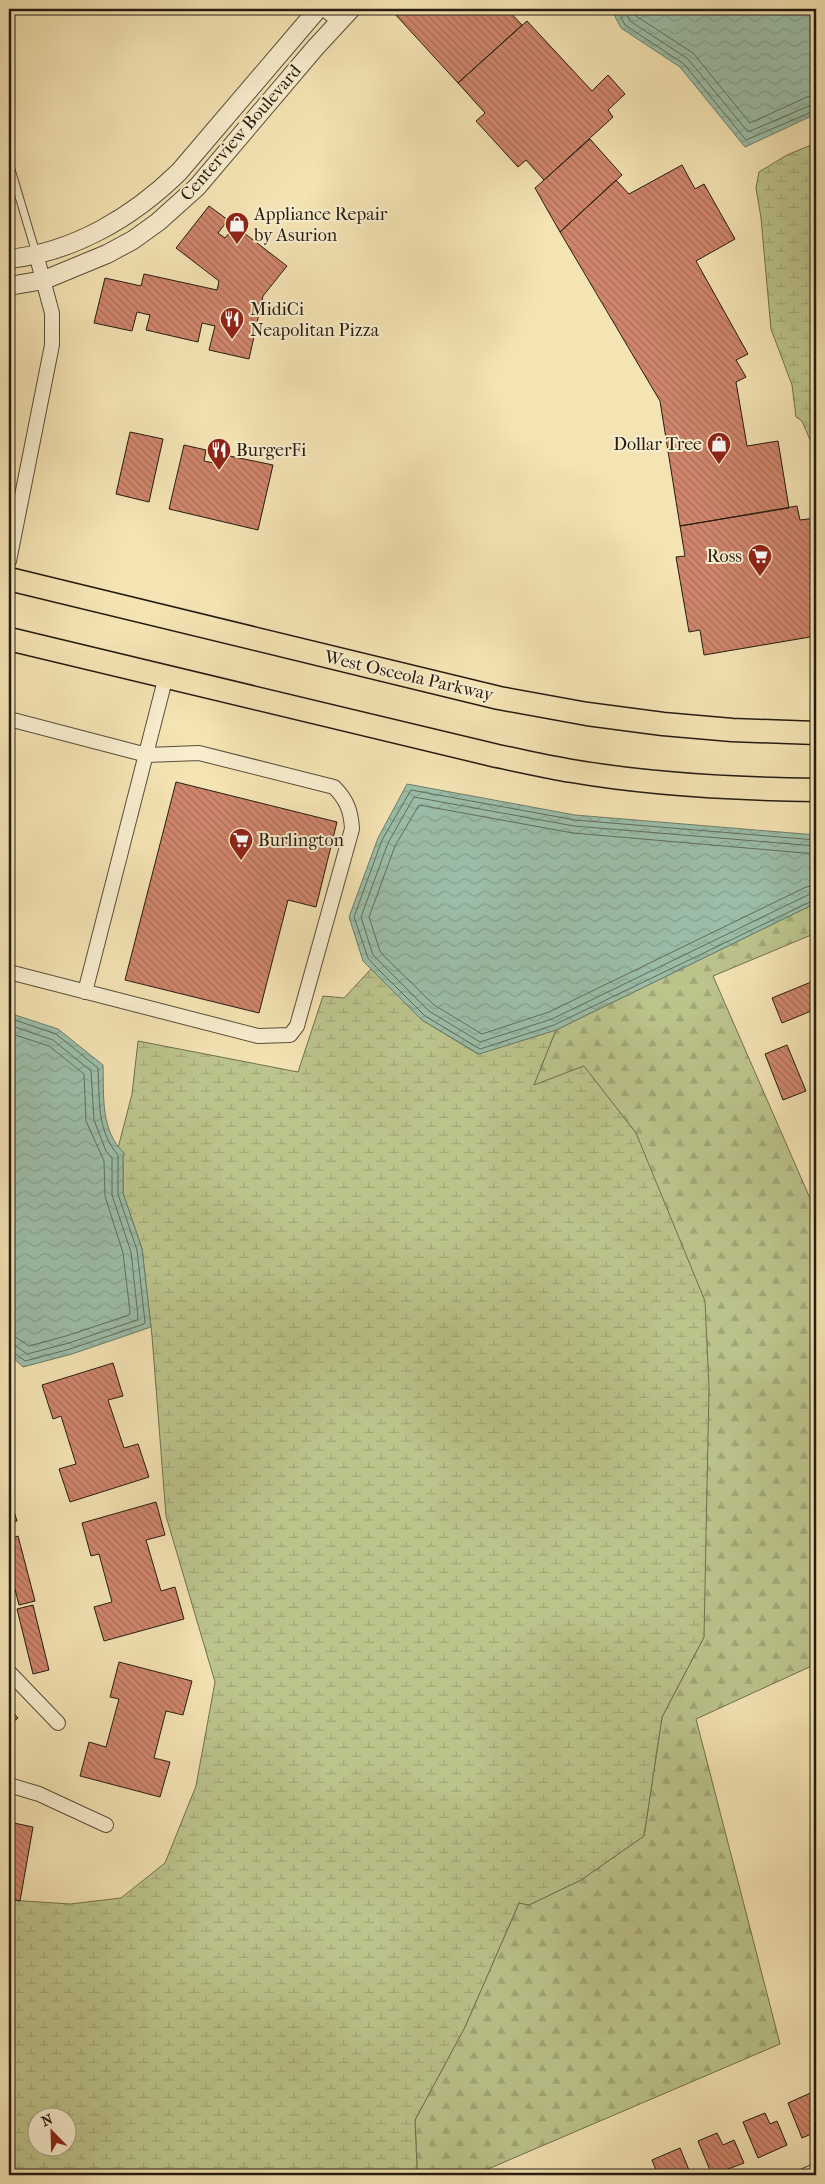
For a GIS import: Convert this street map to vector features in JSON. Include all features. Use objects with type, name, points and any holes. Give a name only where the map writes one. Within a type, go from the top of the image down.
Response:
[{"type":"main road","name":"West Osceola Parkway","points":[[9,579],[518,701],[587,714],[663,724],[732,730],[816,733]]},
{"type":"main road","points":[[9,639],[497,756],[573,771],[667,783],[756,789],[816,790]]},
{"type":"street","name":"Centerview Boulevard","points":[[9,259],[58,248],[95,233],[129,214],[157,193],[179,172],[318,9]]},
{"type":"street","points":[[324,9],[339,21]]},
{"type":"street","name":"Centerview Boulevard","points":[[9,286],[44,280],[107,254],[133,240],[179,204],[217,164],[259,112],[339,21],[352,9]]},
{"type":"street","points":[[9,561],[52,344],[52,313],[36,254]]},
{"type":"street","points":[[85,992],[166,676]]},
{"type":"street","points":[[9,719],[147,755],[199,753],[334,787],[345,798],[351,813],[352,829],[297,1026],[290,1035],[258,1036],[9,972]]},
{"type":"street","points":[[9,1672],[58,1723]]},
{"type":"street","points":[[9,1785],[39,1794],[106,1825]]},
{"type":"street","points":[[806,2175],[816,2171]]},
{"type":"lane","points":[[9,163],[36,254]]},
{"type":"green space","points":[[816,143],[816,454],[802,421],[796,417],[792,385],[771,329],[761,218],[756,188],[759,172],[787,155]]},
{"type":"green space","points":[[816,903],[816,933],[713,976],[816,1212],[816,1664],[696,1719],[780,2044],[474,2175],[416,2175],[415,2120],[465,2027],[519,1903],[529,1905],[581,1880],[644,1836],[662,1717],[704,1637],[636,1133],[584,1067],[533,1086],[556,1030]]},
{"type":"green space","points":[[371,969],[422,1020],[478,1054],[556,1030],[534,1085],[584,1066],[636,1133],[705,1301],[709,1388],[704,1637],[662,1717],[644,1836],[581,1880],[529,1905],[519,1903],[465,2027],[415,2120],[416,2175],[9,2175],[9,1900],[70,1904],[121,1898],[165,1863],[196,1786],[215,1682],[166,1516],[152,1336],[142,1249],[123,1193],[123,1156],[125,1154],[118,1148],[132,1094],[138,1041],[298,1072],[323,996],[344,998]]},
{"type":"water","points":[[611,9],[816,9],[816,114],[745,147],[680,67],[621,28]]},
{"type":"water","points":[[407,784],[575,815],[816,835],[816,903],[556,1030],[479,1054],[422,1020],[363,961],[349,917],[378,838]]},
{"type":"water","points":[[9,1013],[58,1029],[103,1065],[107,1124],[117,1145],[125,1154],[123,1156],[123,1193],[142,1249],[151,1327],[72,1354],[23,1367],[9,1354]]},
{"type":"building","points":[[398,9],[507,9],[522,25],[458,83],[394,13]]},
{"type":"building","points":[[527,21],[592,91],[608,75],[625,94],[608,110],[613,117],[544,180],[526,160],[518,167],[476,121],[485,113],[458,83]]},
{"type":"building","points":[[590,139],[622,175],[560,232],[535,188]]},
{"type":"building","points":[[682,165],[695,189],[704,184],[735,239],[696,261],[748,354],[736,360],[746,377],[736,382],[747,446],[778,441],[789,508],[680,526],[660,401],[560,232],[616,180],[629,194]]},
{"type":"building","points":[[209,206],[228,220],[218,233],[225,238],[235,226],[287,266],[263,296],[249,359],[209,350],[215,326],[202,323],[198,342],[146,330],[150,315],[137,312],[132,331],[94,323],[105,278],[141,286],[144,274],[217,290],[219,281],[176,248]]},
{"type":"building","points":[[130,432],[163,439],[149,502],[116,494]]},
{"type":"building","points":[[184,445],[206,450],[204,461],[223,465],[225,455],[273,465],[258,530],[169,509]]},
{"type":"building","points":[[797,506],[800,520],[816,518],[816,636],[704,655],[700,630],[689,632],[676,557],[685,556],[680,526]]},
{"type":"building","name":"Burlington","points":[[176,782],[337,822],[316,907],[288,900],[259,1013],[125,980]]},
{"type":"building","points":[[816,980],[816,1009],[782,1023],[772,998]]},
{"type":"building","points":[[787,1045],[806,1091],[783,1100],[765,1054]]},
{"type":"building","points":[[113,1363],[123,1396],[108,1400],[124,1448],[138,1444],[149,1477],[70,1502],[59,1469],[76,1464],[61,1416],[53,1419],[42,1385]]},
{"type":"building","points":[[9,1496],[17,1521],[9,1524]]},
{"type":"building","points":[[156,1502],[165,1535],[146,1540],[161,1591],[175,1587],[184,1619],[104,1641],[94,1607],[112,1602],[99,1554],[91,1556],[82,1523]]},
{"type":"building","points":[[18,1536],[35,1601],[19,1605],[9,1566],[9,1539]]},
{"type":"building","points":[[33,1605],[49,1670],[33,1674],[17,1609]]},
{"type":"building","points":[[119,1662],[192,1681],[183,1715],[166,1711],[154,1758],[170,1762],[160,1797],[80,1776],[89,1742],[106,1747],[119,1699],[110,1697]]},
{"type":"building","points":[[9,1708],[18,1718],[9,1725]]},
{"type":"building","points":[[9,1822],[33,1827],[20,1901],[9,1899]]},
{"type":"building","points":[[816,2081],[816,2132],[802,2138],[788,2103],[815,2091],[812,2083]]},
{"type":"building","points":[[765,2113],[770,2124],[777,2121],[787,2145],[758,2158],[743,2122]]},
{"type":"building","points":[[717,2133],[723,2145],[734,2140],[744,2163],[712,2175],[698,2141]]},
{"type":"building","points":[[680,2148],[691,2175],[658,2175],[652,2160]]},
{"type":"place","name":"Appliance Repair by Asurion","points":[[237,245]]},
{"type":"place","name":"MidiCi Neapolitan Pizza","points":[[232,340]]},
{"type":"place","name":"Dollar Tree","points":[[719,465]]},
{"type":"place","name":"BurgerFi","points":[[219,471]]},
{"type":"place","name":"Ross","points":[[760,577]]},
{"type":"place","name":"Burlington","points":[[241,861]]}]
